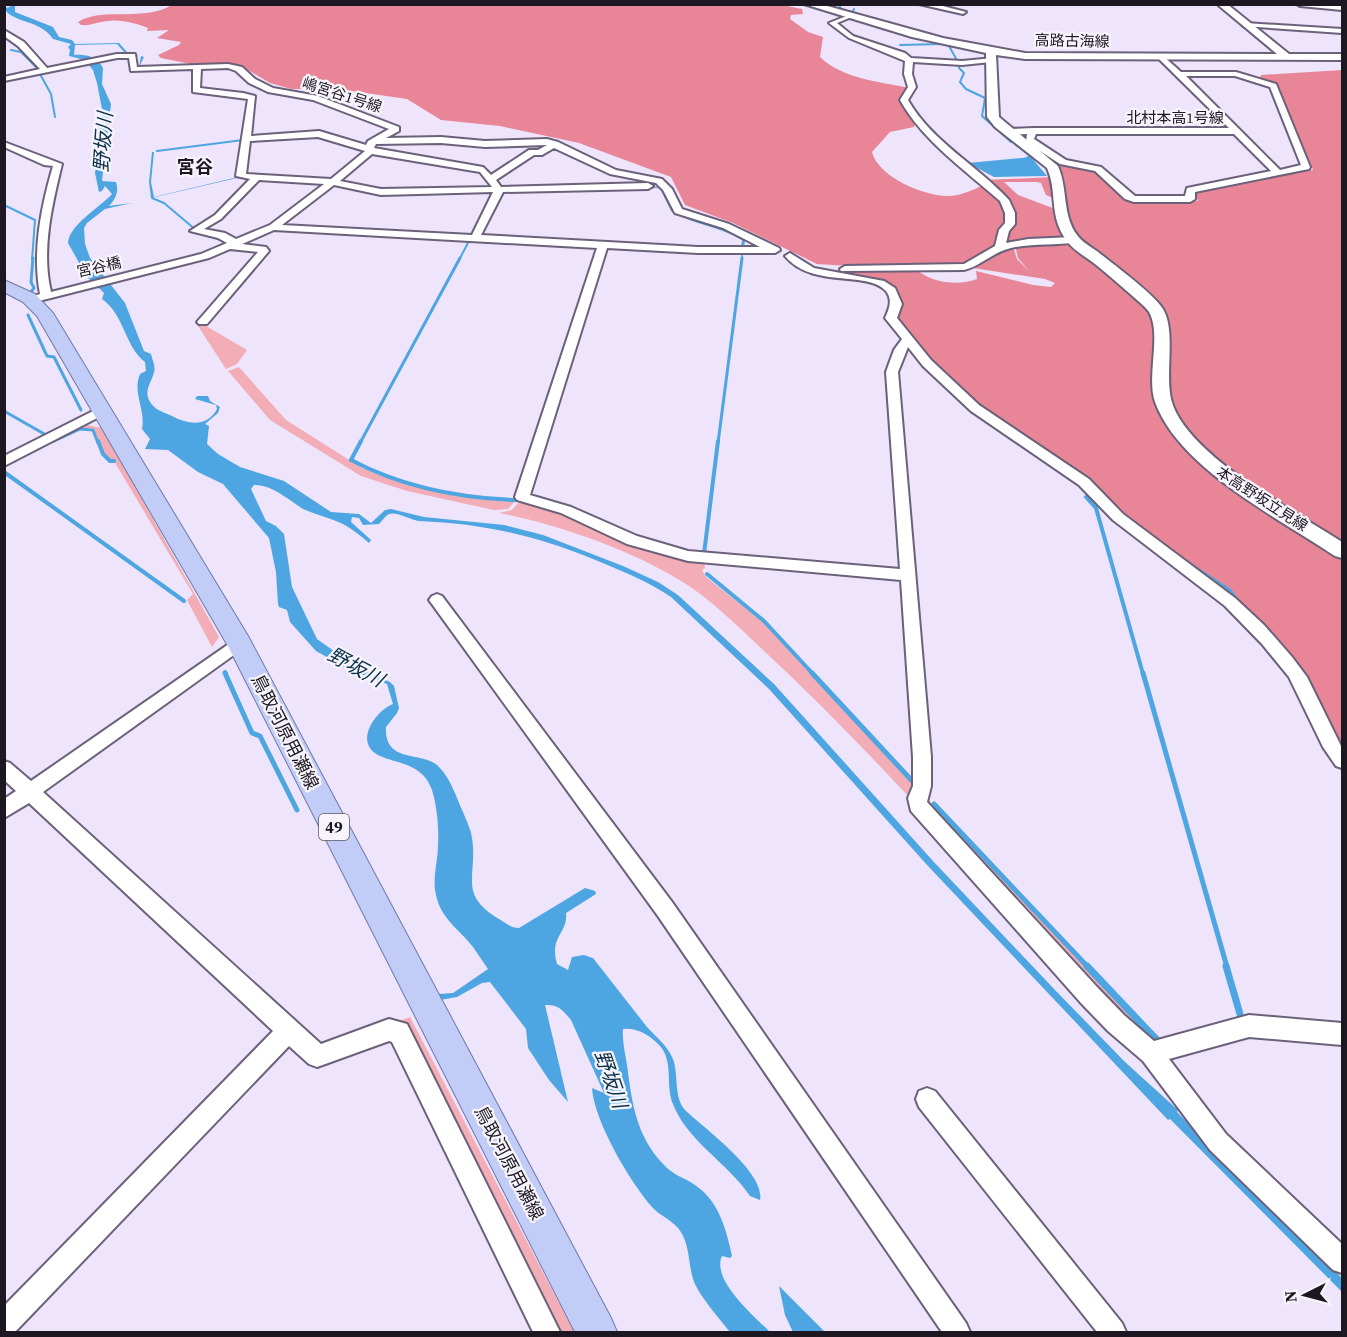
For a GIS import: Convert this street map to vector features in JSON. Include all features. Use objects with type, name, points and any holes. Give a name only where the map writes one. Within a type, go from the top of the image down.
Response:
[{"type":"main road","name":"鳥取河原用瀬線","points":[[4,285],[44,296],[44,313],[238,643],[597,1332]]},
{"type":"street","name":"高路古海線","points":[[808,4],[848,13],[991,56],[1342,57]]},
{"type":"street","points":[[922,4],[963,12]]},
{"type":"street","points":[[1221,4],[1245,26],[1287,57]]},
{"type":"street","points":[[1300,4],[1342,8]]},
{"type":"street","points":[[848,13],[831,23],[851,37],[902,55],[909,60],[962,63],[991,56]]},
{"type":"street","points":[[1245,26],[1342,31]]},
{"type":"street","points":[[4,32],[27,50],[45,70],[4,79]]},
{"type":"street","points":[[15,48],[27,50]]},
{"type":"street","name":"本高野坂立見線","points":[[991,56],[993,117],[1052,166],[1057,177],[1062,222],[1073,240],[1133,286],[1156,310],[1161,328],[1160,368],[1163,400],[1171,417],[1190,444],[1211,466],[1342,551]]},
{"type":"street","name":"嶋宮谷1号線","points":[[45,70],[101,59],[132,57],[134,69],[197,68],[213,65],[234,67],[255,83],[272,90],[315,98],[396,129],[371,146],[332,182],[273,227],[232,245]]},
{"type":"street","name":"北村本高1号線","points":[[1162,57],[1236,131]]},
{"type":"street","points":[[909,60],[908,75],[912,87],[904,100],[912,114],[936,140],[1004,200],[1010,213],[1010,224],[1004,230],[1000,247]]},
{"type":"street","points":[[197,68],[196,90],[252,98],[242,176],[332,182],[381,192],[664,185]]},
{"type":"street","points":[[1033,131],[1029,140],[1058,160],[1098,170],[1134,200],[1190,199],[1190,190],[1306,167],[1273,86],[1236,74],[1180,74]]},
{"type":"street","points":[[1236,131],[1278,173]]},
{"type":"street","name":"北村本高1号線","points":[[1009,132],[1236,131]]},
{"type":"street","points":[[247,139],[319,134],[333,140],[483,170],[499,190]]},
{"type":"street","points":[[371,146],[441,140],[485,144],[540,141],[555,144],[613,172],[655,179],[664,185],[678,211],[694,218],[726,226],[818,267],[964,267],[973,265],[1000,247],[1022,242],[1073,240]]},
{"type":"street","points":[[4,144],[47,163],[58,164],[47,204],[41,272],[44,296]]},
{"type":"street","points":[[491,179],[532,152],[539,153],[555,144]]},
{"type":"street","points":[[203,322],[264,251],[232,245],[221,235],[195,231],[218,217],[257,177]]},
{"type":"street","points":[[475,238],[499,190]]},
{"type":"street","points":[[273,227],[603,246],[776,250]]},
{"type":"street","name":"宮谷橋","points":[[44,296],[150,271],[232,245]]},
{"type":"street","points":[[603,246],[522,497],[566,510],[632,540],[688,556],[908,575]]},
{"type":"street","points":[[790,256],[794,262],[810,269],[886,286],[894,295],[896,304],[891,318],[927,363],[975,408],[1084,482],[1118,517],[1237,609],[1300,680],[1321,729],[1342,761]]},
{"type":"street","points":[[908,339],[900,350],[892,372],[922,757],[922,786],[917,798],[918,805],[1089,995],[1116,1023],[1151,1053],[1218,1142],[1342,1261]]},
{"type":"street","points":[[4,462],[100,411]]},
{"type":"street","points":[[437,600],[665,909],[957,1332]]},
{"type":"street","points":[[4,810],[238,643]]},
{"type":"street","points":[[4,768],[318,1056],[389,1030],[399,1032],[547,1332]]},
{"type":"street","points":[[1151,1053],[1249,1026],[1342,1034]]},
{"type":"street","points":[[4,1325],[289,1030]]},
{"type":"street","points":[[927,1099],[1113,1332]]},
{"type":"shaded area","points":[[173,4],[777,4],[802,9],[803,14],[791,15],[790,19],[808,32],[823,37],[820,57],[829,64],[851,75],[910,88],[904,98],[916,119],[914,127],[890,132],[872,152],[883,170],[904,184],[940,195],[950,196],[969,192],[986,184],[999,194],[1009,219],[999,245],[968,264],[849,266],[817,264],[733,223],[685,205],[671,177],[579,143],[500,126],[441,120],[407,99],[338,89],[343,86],[341,84],[315,89],[291,89],[270,83],[243,67],[217,63],[191,64],[161,58],[158,55],[181,42],[157,38],[169,30],[147,31],[148,28],[144,26],[119,21],[85,25],[78,22],[100,15],[150,13]]},
{"type":"shaded area","points":[[1342,70],[1342,546],[1234,478],[1194,438],[1168,396],[1165,315],[1069,229],[1056,169],[1059,167],[1025,140],[1060,163],[1099,172],[1130,201],[1198,201],[1195,192],[1313,170],[1278,86],[1260,78],[1261,75]]},
{"type":"shaded area","points":[[1054,177],[1056,193],[1053,198],[1046,195],[1041,183],[1004,182],[1018,195],[1058,210],[1063,233],[1061,238],[1002,246],[1011,213],[985,180]]},
{"type":"shaded area","points":[[1068,243],[1076,246],[1150,307],[1176,430],[1303,531],[1342,557],[1342,756],[1333,744],[1306,685],[1237,605],[977,408],[896,322],[887,284],[805,266],[835,271],[917,270],[930,278],[954,283],[977,279],[976,271],[1051,287],[1055,283],[1045,279],[973,268],[990,255],[1013,246],[1017,259],[1029,271],[1018,258],[1015,245]]},
{"type":"shaded area","points":[[201,323],[247,350],[237,364],[226,369],[198,326]]},
{"type":"shaded area","points":[[239,367],[286,420],[362,468],[385,477],[427,488],[515,501],[508,509],[494,510],[407,491],[361,476],[270,420],[228,371]]},
{"type":"shaded area","points":[[78,426],[102,428],[219,637],[212,647],[187,600],[193,594],[114,461],[110,461],[104,453],[94,429],[76,430],[48,441]]},
{"type":"shaded area","points":[[521,500],[538,503],[704,561],[705,568],[702,570],[706,577],[763,622],[917,787],[912,800],[800,685],[733,621],[703,596],[661,570],[617,549],[569,531],[499,513],[512,510]]},
{"type":"shaded area","points":[[924,795],[1160,1044],[1147,1045],[922,801]]},
{"type":"shaded area","points":[[410,1017],[574,1332],[559,1332],[384,1027]]},
{"type":"water","name":"野坂川","points":[[6,5],[15,6],[15,12],[53,27],[59,37],[72,40],[75,44],[119,43],[127,52],[140,56],[125,53],[117,44],[75,45],[74,55],[91,57],[103,68],[102,84],[111,104],[102,181],[116,182],[117,189],[115,198],[109,206],[132,203],[105,209],[87,223],[84,228],[85,244],[90,258],[125,303],[144,351],[151,354],[154,370],[147,392],[153,406],[184,421],[202,422],[213,415],[217,409],[216,405],[195,399],[197,396],[208,396],[210,401],[220,407],[218,413],[205,424],[209,426],[207,444],[218,454],[240,467],[284,481],[331,512],[359,514],[371,523],[385,510],[391,509],[424,517],[504,525],[543,535],[623,566],[658,582],[678,595],[774,684],[933,861],[1055,990],[1125,1062],[1178,1110],[1177,1112],[1342,1278],[1342,1292],[1170,1119],[1168,1120],[928,866],[769,689],[671,597],[641,580],[586,556],[540,540],[494,529],[419,521],[392,513],[379,524],[363,525],[359,518],[352,517],[351,522],[371,540],[369,543],[343,524],[303,509],[267,487],[254,485],[251,489],[266,521],[276,526],[284,534],[292,587],[317,639],[358,668],[394,686],[399,708],[386,727],[387,739],[391,747],[406,755],[432,762],[439,767],[450,783],[471,835],[472,883],[478,901],[499,919],[519,928],[585,888],[595,891],[596,894],[566,913],[566,920],[555,947],[557,964],[568,970],[572,957],[584,955],[593,958],[671,1054],[682,1106],[744,1164],[754,1177],[759,1189],[760,1200],[750,1196],[731,1173],[698,1141],[679,1117],[671,1097],[667,1059],[660,1046],[643,1033],[633,1029],[623,1029],[631,1093],[641,1131],[664,1165],[703,1192],[716,1207],[732,1256],[730,1258],[722,1256],[720,1266],[723,1276],[736,1297],[770,1332],[730,1332],[704,1299],[693,1279],[686,1245],[681,1233],[643,1196],[614,1150],[599,1117],[592,1088],[604,1093],[571,1020],[565,1013],[560,1008],[545,1005],[568,1102],[549,1080],[528,1048],[526,1029],[490,982],[482,983],[457,997],[440,1000],[438,994],[453,993],[488,969],[473,947],[446,917],[438,903],[435,883],[438,831],[432,790],[418,771],[380,756],[368,744],[370,726],[383,710],[393,704],[387,684],[350,670],[316,651],[290,622],[287,610],[279,607],[278,604],[276,572],[269,538],[223,484],[198,472],[168,450],[145,449],[150,439],[142,429],[138,381],[140,374],[146,371],[145,362],[133,348],[115,313],[102,299],[104,293],[87,277],[68,243],[73,230],[79,223],[112,194],[105,186],[99,192],[95,173],[99,142],[96,129],[103,114],[93,70],[85,60],[69,56],[68,47],[71,44],[53,39],[41,28],[8,13],[4,8],[11,7]]},
{"type":"water","points":[[152,152],[154,152],[151,182],[154,197],[238,177],[325,182],[378,192],[660,187],[664,188],[673,211],[694,220],[725,228],[745,240],[744,248],[741,248],[742,240],[733,235],[688,219],[671,211],[660,188],[384,194],[323,183],[237,178],[151,198],[149,182]]},
{"type":"water","points":[[1031,157],[1047,176],[994,177],[968,163]]},
{"type":"water","points":[[779,1286],[825,1332],[793,1332],[785,1315]]},
{"type":"waterway","points":[[839,4],[841,10]]},
{"type":"waterway","points":[[1286,4],[1304,6]]},
{"type":"waterway","points":[[854,9],[851,15],[854,16]]},
{"type":"waterway","points":[[900,45],[942,44]]},
{"type":"waterway","points":[[949,46],[958,62]]},
{"type":"waterway","points":[[11,50],[21,52],[37,68]]},
{"type":"waterway","points":[[959,63],[959,68],[964,73],[960,82],[966,89],[985,98],[982,116],[1011,142]]},
{"type":"waterway","points":[[40,74],[51,94],[55,117]]},
{"type":"waterway","points":[[157,151],[243,140]]},
{"type":"waterway","points":[[1015,144],[1030,156],[1023,160]]},
{"type":"waterway","points":[[152,198],[164,203],[196,230]]},
{"type":"waterway","points":[[4,205],[35,220],[32,260]]},
{"type":"waterway","points":[[471,236],[478,222]]},
{"type":"waterway","points":[[459,260],[469,241]]},
{"type":"waterway","points":[[31,292],[34,288],[31,282],[33,258]]},
{"type":"waterway","points":[[360,443],[460,258]]},
{"type":"waterway","points":[[718,443],[742,258]]},
{"type":"waterway","points":[[28,315],[47,356],[54,357],[81,410]]},
{"type":"waterway","points":[[4,411],[46,435]]},
{"type":"waterway","points":[[54,441],[80,429],[93,430],[98,443]]},
{"type":"waterway","points":[[98,441],[103,454],[110,461],[114,461]]},
{"type":"waterway","points":[[361,441],[351,460],[390,477],[452,494],[515,500]]},
{"type":"waterway","points":[[704,554],[718,441]]},
{"type":"waterway","points":[[4,472],[184,601]]},
{"type":"waterway","points":[[1086,497],[1096,508],[1143,674]]},
{"type":"waterway","points":[[1189,564],[1230,591],[1240,604]]},
{"type":"waterway","points":[[707,574],[764,621],[813,674]]},
{"type":"waterway","points":[[225,673],[252,733],[260,736],[297,810]]},
{"type":"waterway","points":[[812,673],[915,784]]},
{"type":"waterway","points":[[1143,673],[1227,967]]},
{"type":"waterway","points":[[934,804],[1088,967]]},
{"type":"waterway","points":[[1087,966],[1157,1040]]},
{"type":"waterway","points":[[1226,966],[1240,1014]]},
{"type":"district","name":"宮谷","points":[[195,167]]}]
